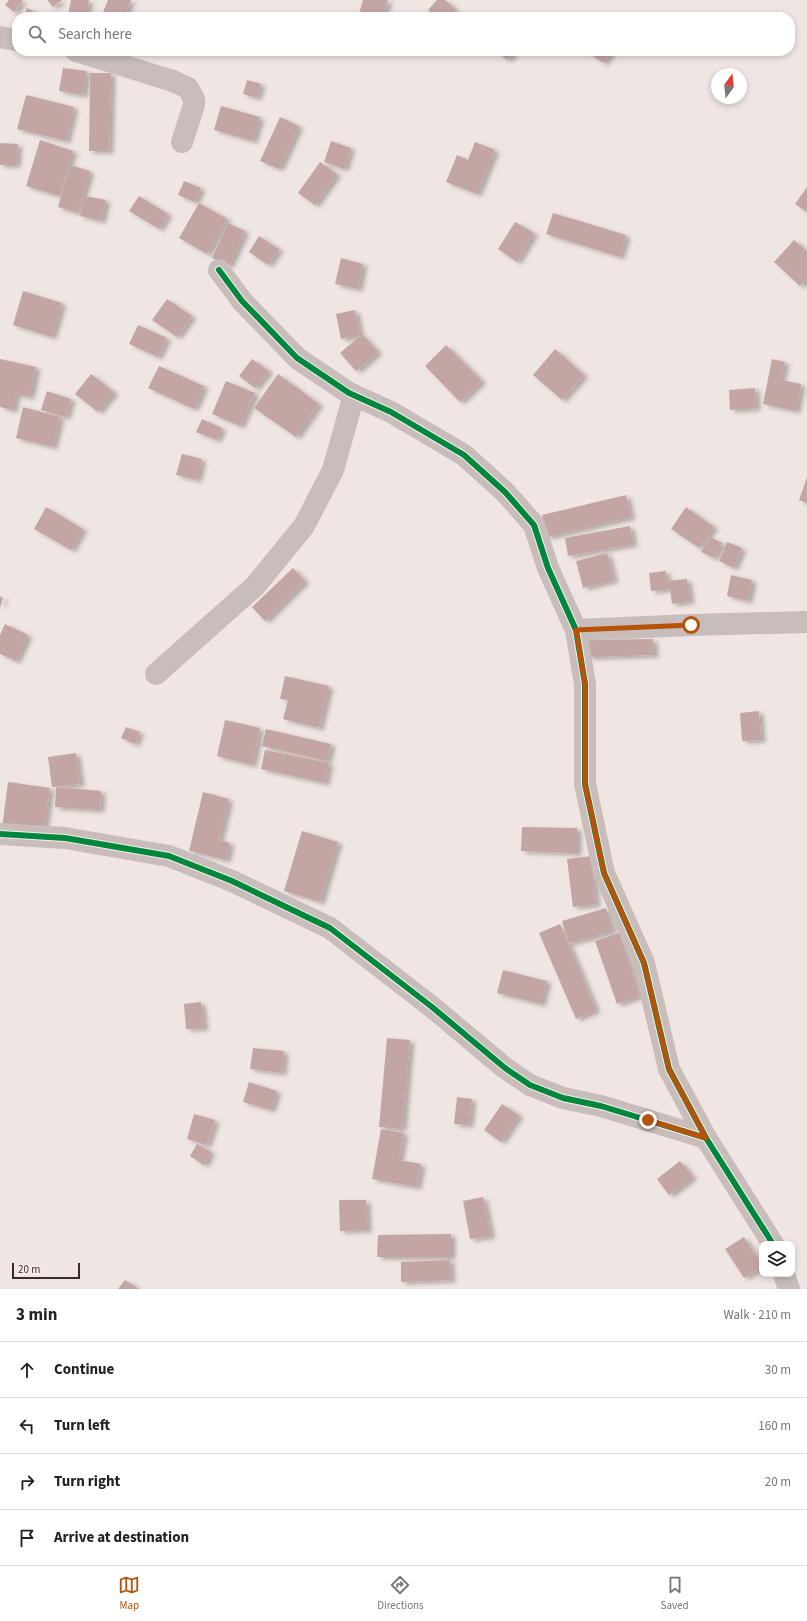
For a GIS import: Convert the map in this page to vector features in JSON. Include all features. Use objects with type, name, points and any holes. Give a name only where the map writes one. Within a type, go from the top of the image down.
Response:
[{"type":"street","points":[[0,37],[12,39]]},
{"type":"street","points":[[92,56],[173,81],[188,88],[194,99],[194,105],[182,142]]},
{"type":"street","points":[[219,270],[242,301],[297,358],[354,395],[392,412],[464,455],[505,492],[534,525],[548,568],[576,630],[585,684],[585,784],[604,873],[644,963],[669,1069],[706,1138],[771,1241]]},
{"type":"street","points":[[156,674],[255,586],[304,526],[333,470],[354,395]]},
{"type":"street","points":[[576,630],[807,622]]},
{"type":"street","points":[[0,834],[65,838],[169,856],[232,881],[330,928],[432,1007],[505,1068],[530,1085],[563,1098],[601,1106],[706,1138]]},
{"type":"street","points":[[785,1277],[789,1289]]},
{"type":"building","points":[[9,0],[23,0],[14,12],[5,5]]},
{"type":"building","points":[[47,0],[62,0],[53,7]]},
{"type":"building","points":[[71,0],[89,0],[87,12],[69,12]]},
{"type":"building","points":[[108,0],[131,0],[126,12],[103,12]]},
{"type":"building","points":[[363,0],[388,0],[384,12],[360,12]]},
{"type":"building","points":[[437,0],[445,0],[455,9],[452,12],[431,12],[428,10]]},
{"type":"building","points":[[27,8],[35,12],[25,12]]},
{"type":"building","points":[[502,56],[511,56],[507,60]]},
{"type":"building","points":[[593,56],[609,56],[604,63]]},
{"type":"building","points":[[63,68],[87,71],[83,95],[59,91]]},
{"type":"building","points":[[90,73],[111,73],[109,151],[89,151]]},
{"type":"building","points":[[247,80],[261,84],[257,98],[243,94]]},
{"type":"building","points":[[26,95],[74,107],[66,141],[17,129]]},
{"type":"building","points":[[221,106],[260,117],[253,141],[214,130]]},
{"type":"building","points":[[280,117],[299,126],[279,169],[260,161]]},
{"type":"building","points":[[40,140],[73,151],[59,196],[26,186]]},
{"type":"building","points":[[331,141],[351,148],[344,169],[324,162]]},
{"type":"building","points":[[475,142],[495,150],[477,194],[446,182],[457,155],[468,160]]},
{"type":"building","points":[[0,143],[18,144],[16,165],[0,165]]},
{"type":"building","points":[[320,162],[337,174],[315,205],[298,193]]},
{"type":"building","points":[[70,165],[90,171],[77,213],[58,207]]},
{"type":"building","points":[[184,181],[201,188],[195,202],[178,195]]},
{"type":"building","points":[[807,187],[807,212],[795,204]]},
{"type":"building","points":[[85,196],[106,200],[101,221],[80,216]]},
{"type":"building","points":[[139,196],[168,214],[159,229],[129,211]]},
{"type":"building","points":[[199,203],[227,219],[207,254],[179,238]]},
{"type":"building","points":[[553,213],[626,235],[620,257],[546,234]]},
{"type":"building","points":[[515,222],[534,233],[517,262],[498,249]]},
{"type":"building","points":[[228,223],[245,231],[229,266],[212,258]]},
{"type":"building","points":[[259,236],[279,249],[268,265],[249,252]]},
{"type":"building","points":[[794,240],[807,251],[807,278],[800,286],[774,262]]},
{"type":"building","points":[[341,258],[363,264],[358,289],[335,284]]},
{"type":"building","points":[[23,291],[62,303],[52,337],[13,325]]},
{"type":"building","points":[[167,299],[192,316],[177,337],[152,320]]},
{"type":"building","points":[[355,310],[360,336],[341,339],[336,314]]},
{"type":"building","points":[[138,325],[167,338],[158,357],[129,344]]},
{"type":"building","points":[[362,334],[378,352],[356,371],[340,353]]},
{"type":"building","points":[[446,345],[482,381],[460,402],[425,366]]},
{"type":"building","points":[[555,349],[584,375],[562,400],[533,375]]},
{"type":"building","points":[[0,359],[36,367],[30,397],[16,394],[13,410],[0,407]]},
{"type":"building","points":[[252,359],[269,371],[255,388],[239,376]]},
{"type":"building","points":[[772,359],[785,362],[781,380],[801,384],[796,411],[763,404]]},
{"type":"building","points":[[159,366],[204,386],[194,409],[148,388]]},
{"type":"building","points":[[91,374],[114,392],[98,412],[75,394]]},
{"type":"building","points":[[278,374],[319,404],[296,437],[254,408]]},
{"type":"building","points":[[226,381],[255,393],[240,426],[212,414]]},
{"type":"building","points":[[755,388],[756,408],[730,410],[729,390]]},
{"type":"building","points":[[47,391],[71,399],[66,417],[41,410]]},
{"type":"building","points":[[23,407],[60,417],[53,447],[16,438]]},
{"type":"building","points":[[202,419],[222,428],[217,440],[196,432]]},
{"type":"building","points":[[182,454],[202,459],[197,480],[176,475]]},
{"type":"building","points":[[807,477],[807,503],[799,500]]},
{"type":"building","points":[[626,495],[631,517],[547,537],[542,515]]},
{"type":"building","points":[[46,507],[83,529],[71,550],[34,529]]},
{"type":"building","points":[[686,507],[714,527],[699,548],[671,529]]},
{"type":"building","points":[[630,526],[633,544],[568,556],[565,538]]},
{"type":"building","points":[[710,537],[722,543],[714,558],[701,552]]},
{"type":"building","points":[[727,542],[742,548],[734,568],[719,561]]},
{"type":"building","points":[[607,553],[614,580],[583,588],[576,561]]},
{"type":"building","points":[[293,568],[305,581],[265,621],[252,607]]},
{"type":"building","points":[[666,571],[667,581],[687,579],[690,601],[672,604],[670,589],[651,591],[649,573]]},
{"type":"building","points":[[731,575],[752,580],[748,601],[727,596]]},
{"type":"building","points":[[0,596],[3,598],[0,608]]},
{"type":"building","points":[[5,624],[28,635],[16,661],[0,654],[0,635]]},
{"type":"building","points":[[653,639],[654,655],[588,657],[588,640]]},
{"type":"building","points":[[285,676],[329,686],[319,728],[283,719],[288,700],[280,699]]},
{"type":"building","points":[[759,711],[761,740],[742,741],[740,713]]},
{"type":"building","points":[[225,720],[260,728],[252,765],[217,756]]},
{"type":"building","points":[[126,727],[140,732],[135,744],[121,738]]},
{"type":"building","points":[[266,729],[331,744],[327,761],[262,746]]},
{"type":"building","points":[[265,750],[329,763],[325,783],[261,769]]},
{"type":"building","points":[[76,753],[80,784],[52,787],[48,757]]},
{"type":"building","points":[[8,782],[50,788],[43,834],[2,829]]},
{"type":"building","points":[[56,787],[101,791],[100,810],[55,807]]},
{"type":"building","points":[[203,792],[229,799],[219,840],[230,843],[226,860],[189,851]]},
{"type":"building","points":[[522,827],[577,828],[577,853],[521,851]]},
{"type":"building","points":[[302,831],[338,842],[320,902],[284,891]]},
{"type":"building","points":[[591,856],[596,904],[573,907],[567,859]]},
{"type":"building","points":[[606,908],[613,931],[569,943],[562,921]]},
{"type":"building","points":[[560,924],[596,1010],[576,1019],[539,933]]},
{"type":"building","points":[[619,933],[640,996],[617,1004],[595,941]]},
{"type":"building","points":[[503,970],[547,981],[541,1004],[497,993]]},
{"type":"building","points":[[201,1002],[204,1028],[186,1029],[184,1004]]},
{"type":"building","points":[[387,1038],[410,1040],[402,1129],[379,1127]]},
{"type":"building","points":[[253,1048],[284,1051],[282,1073],[250,1069]]},
{"type":"building","points":[[249,1082],[277,1091],[271,1110],[243,1102]]},
{"type":"building","points":[[457,1097],[472,1099],[469,1125],[454,1124]]},
{"type":"building","points":[[502,1104],[519,1115],[501,1142],[484,1130]]},
{"type":"building","points":[[194,1114],[215,1120],[207,1145],[187,1139]]},
{"type":"building","points":[[381,1129],[404,1133],[399,1160],[421,1164],[417,1187],[372,1179]]},
{"type":"building","points":[[197,1144],[211,1152],[204,1165],[190,1156]]},
{"type":"building","points":[[680,1161],[693,1177],[669,1195],[657,1179]]},
{"type":"building","points":[[483,1197],[491,1236],[470,1239],[463,1201]]},
{"type":"building","points":[[339,1200],[366,1200],[367,1230],[340,1231]]},
{"type":"building","points":[[451,1234],[451,1257],[377,1257],[378,1235]]},
{"type":"building","points":[[744,1237],[759,1262],[759,1269],[744,1278],[725,1249]]},
{"type":"building","points":[[450,1260],[451,1280],[401,1282],[401,1262]]},
{"type":"building","points":[[125,1280],[139,1289],[118,1289]]},
{"type":"cycle path","points":[[219,270],[242,301],[297,358],[349,393],[391,412],[464,455],[505,492],[534,525],[548,568],[576,630],[585,684],[585,784],[604,873],[644,963],[669,1069],[706,1138],[771,1241]]},
{"type":"cycle path","points":[[0,834],[65,838],[169,856],[232,881],[330,928],[432,1007],[505,1068],[530,1085],[563,1098],[601,1106],[706,1138]]},
{"type":"route","points":[[648,1120],[706,1138],[669,1069],[644,963],[604,873],[585,784],[585,684],[576,630],[691,625]]}]
